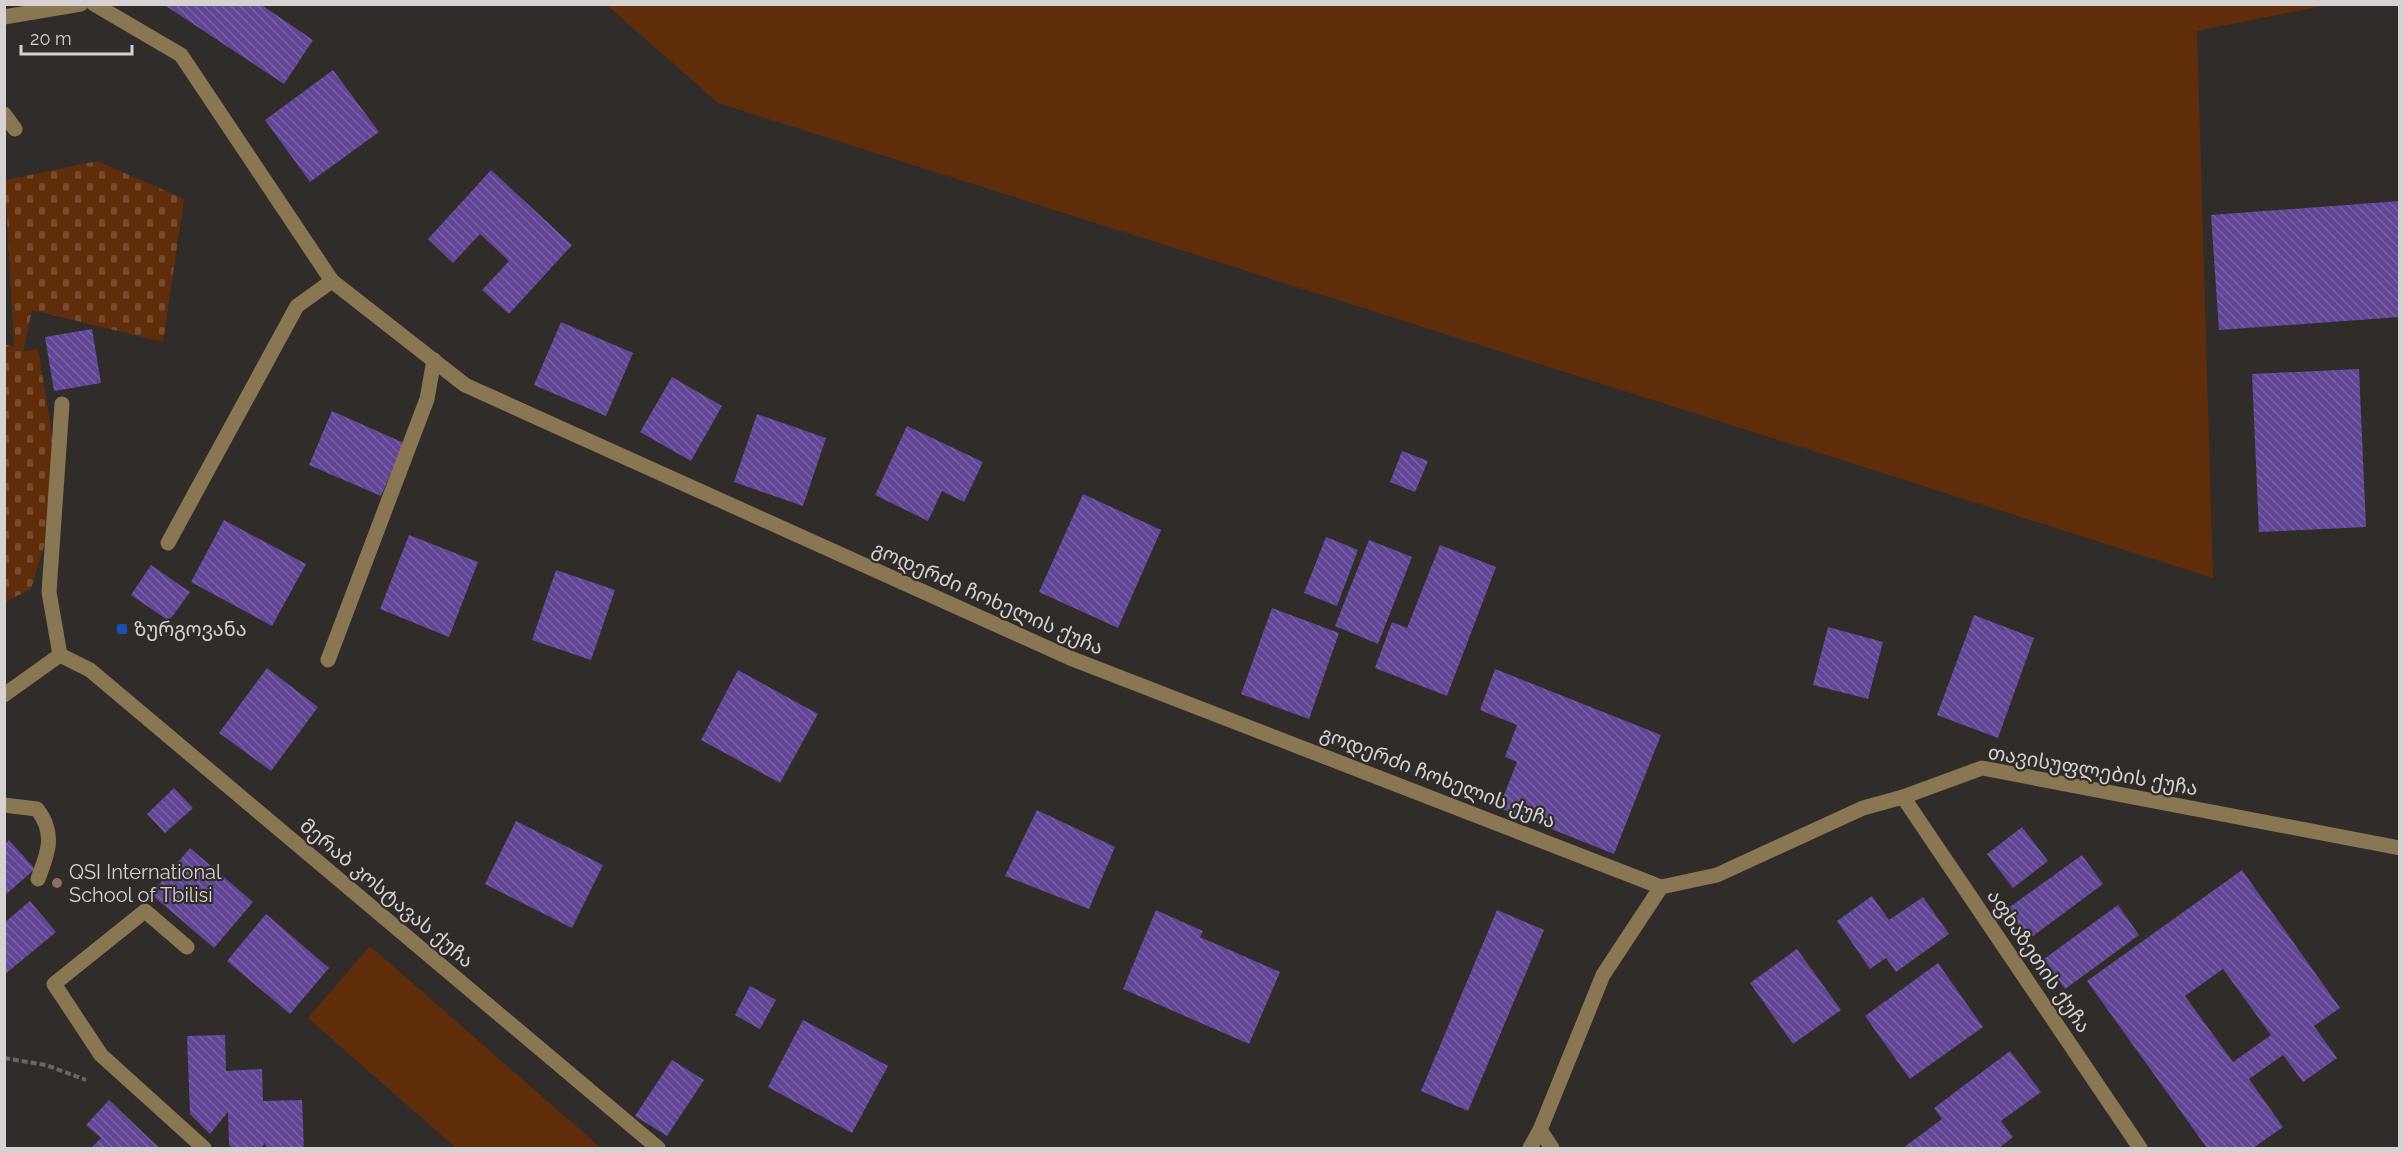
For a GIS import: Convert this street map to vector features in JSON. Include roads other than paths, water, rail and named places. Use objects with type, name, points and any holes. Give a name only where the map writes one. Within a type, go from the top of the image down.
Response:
[{"type":"street","points":[[4,17],[81,4]]},
{"type":"street","name":"გოდერძი ჩოხელის ქუჩა","points":[[94,4],[181,55],[332,281],[465,385],[1070,658],[1660,887]]},
{"type":"street","points":[[4,114],[15,129]]},
{"type":"street","points":[[168,543],[297,306],[332,281]]},
{"type":"street","points":[[328,660],[427,399],[434,360]]},
{"type":"street","points":[[4,695],[60,655],[49,592],[62,404]]},
{"type":"street","name":"მერაბ კოსტავას ქუჩა","points":[[60,655],[90,670],[658,1149]]},
{"type":"street","name":"თავისუფლების ქუჩა","points":[[1660,887],[1717,875],[1863,808],[1903,797],[1982,768],[2400,848]]},
{"type":"street","name":"აფხაზეთის ქუჩა","points":[[1903,797],[2140,1149]]},
{"type":"street","points":[[4,805],[37,809],[44,818],[50,833],[50,847],[38,879]]},
{"type":"street","points":[[1530,1149],[1540,1130],[1603,975],[1660,887]]},
{"type":"street","points":[[187,947],[145,911],[54,984],[101,1055],[204,1149]]},
{"type":"street","points":[[1540,1130],[1552,1149]]},
{"type":"place","name":"ზურგოვანა","points":[[122,629]]},
{"type":"place","name":"QSI International School of Tbilisi","points":[[57,883]]}]
